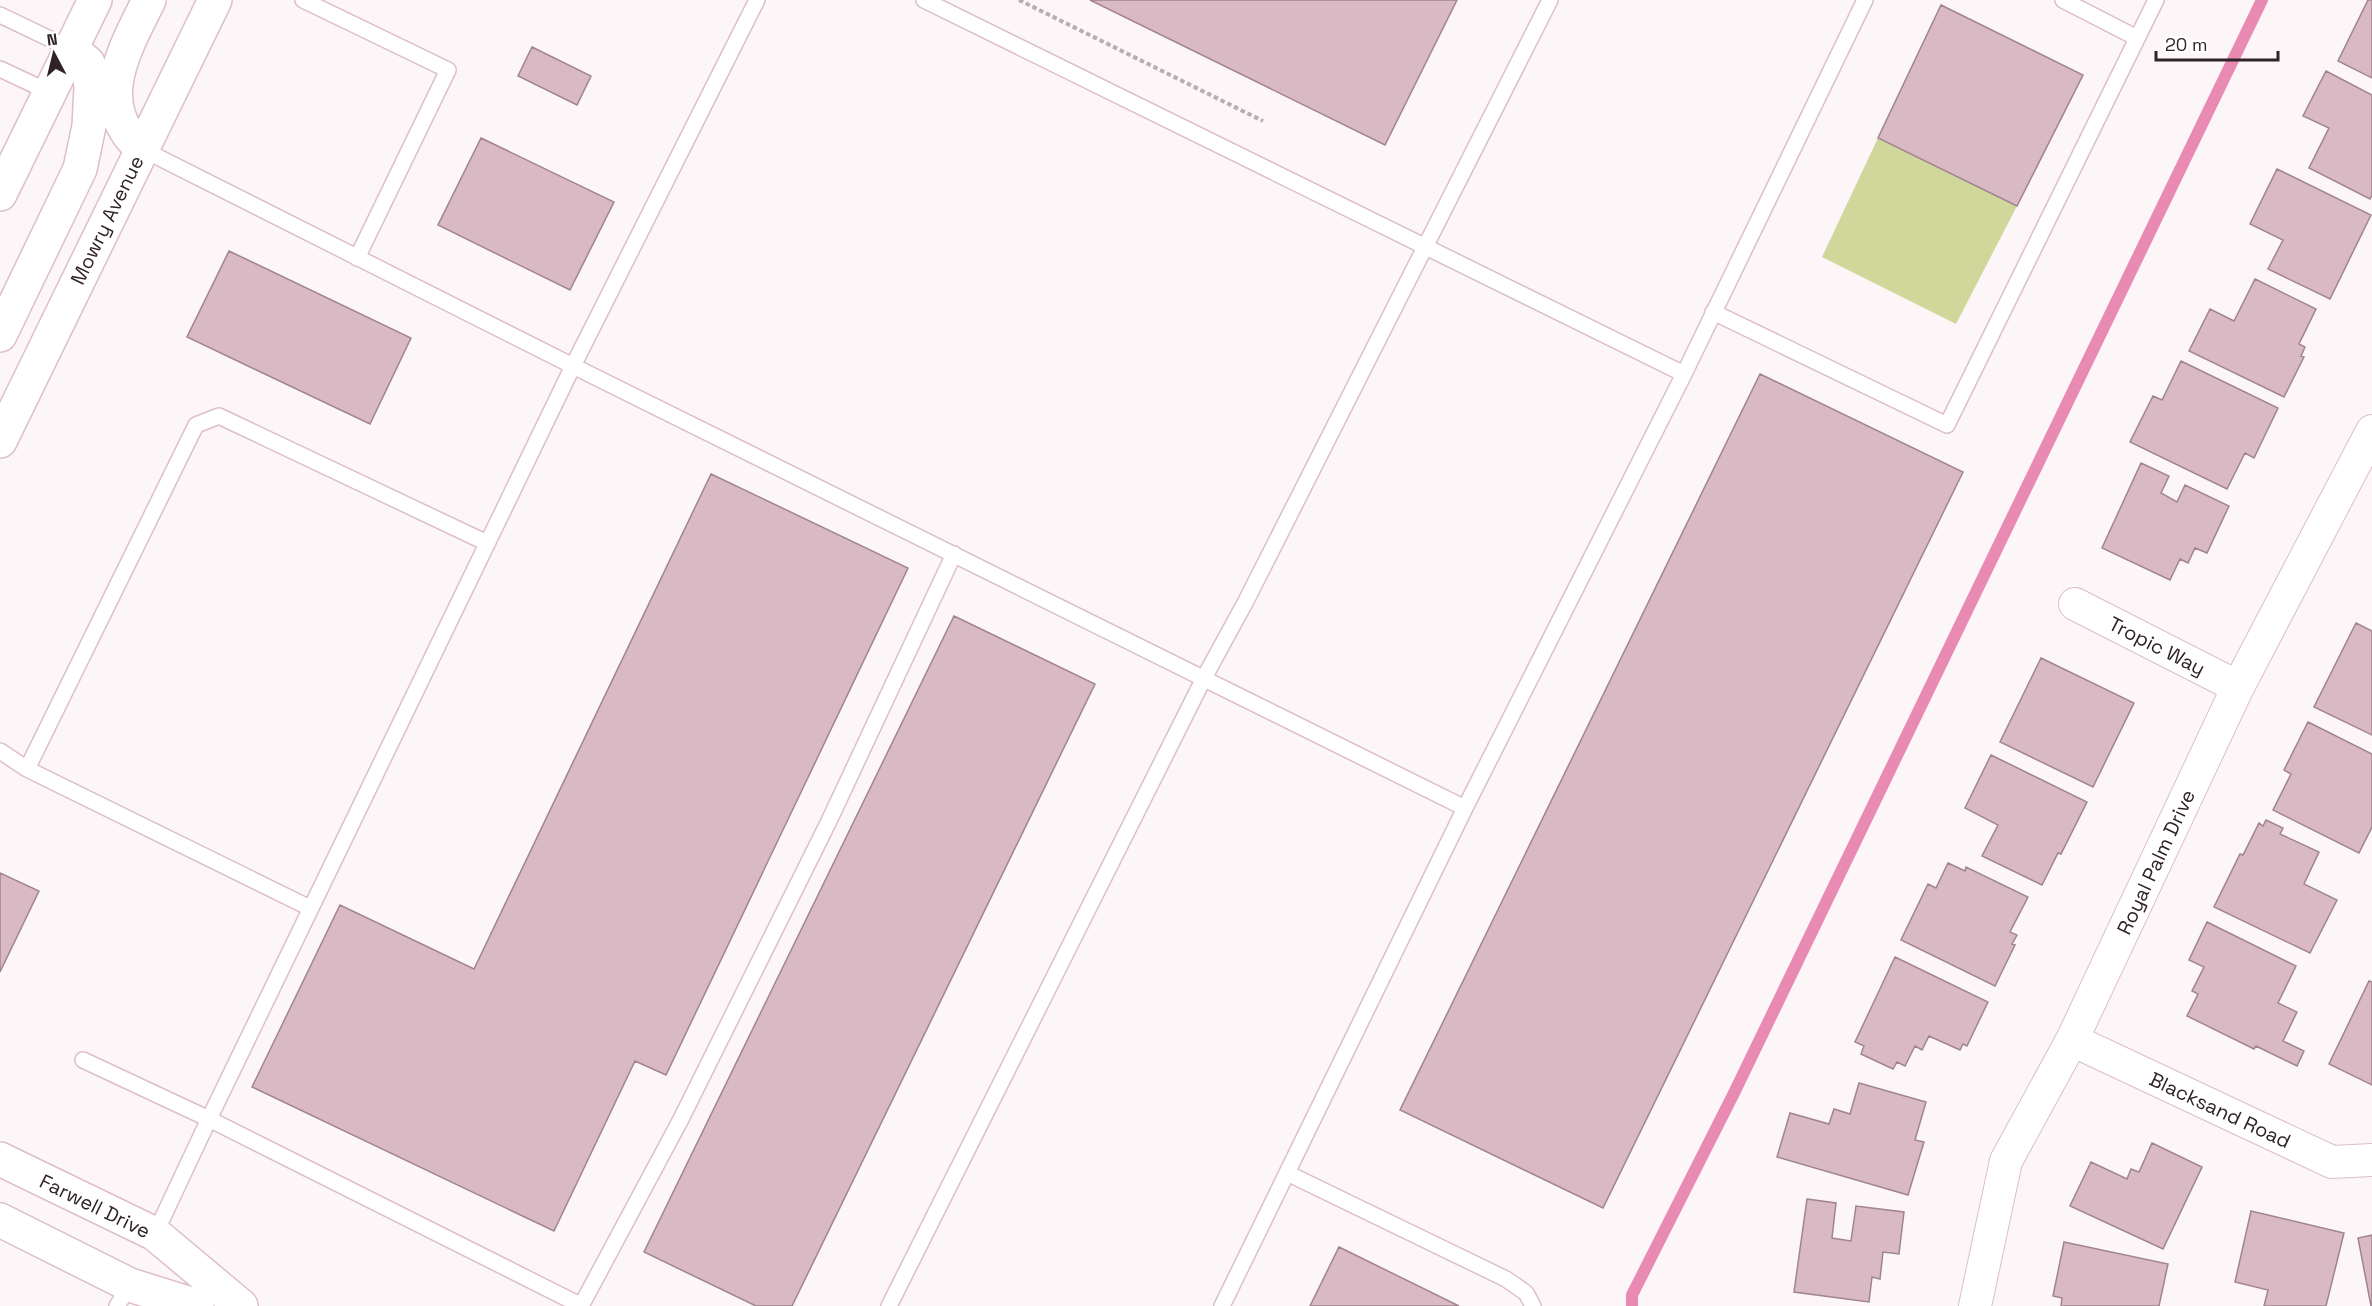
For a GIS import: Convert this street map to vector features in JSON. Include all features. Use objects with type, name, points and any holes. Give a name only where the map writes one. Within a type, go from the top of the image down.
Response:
[{"type":"main road","points":[[0,194],[95,0]]},
{"type":"main road","points":[[142,149],[129,137],[119,118],[115,88],[118,68],[149,0]]},
{"type":"main road","name":"Mowry Avenue","points":[[0,441],[215,0]]},
{"type":"main road","points":[[0,335],[80,169],[89,126],[91,87],[88,63],[71,49]]},
{"type":"main road","name":"Farwell Drive","points":[[0,1159],[155,1234],[241,1306]]},
{"type":"main road","points":[[0,1220],[123,1296],[196,1306]]},
{"type":"street","name":"Royal Palm Drive","points":[[1976,1306],[2006,1161],[2072,1040],[2238,687],[2372,431]]},
{"type":"street","name":"Tropic Way","points":[[2075,604],[2238,687]]},
{"type":"street","name":"Blacksand Road","points":[[2072,1040],[2332,1162],[2372,1160]]},
{"type":"lane","points":[[303,0],[448,70],[357,258]]},
{"type":"lane","points":[[155,1234],[573,366],[757,0]]},
{"type":"lane","points":[[924,0],[1684,374]]},
{"type":"lane","points":[[889,1306],[1204,678],[1246,601],[1550,0]]},
{"type":"lane","points":[[1222,1306],[1465,807],[1684,374],[1865,0]]},
{"type":"lane","points":[[2062,0],[2137,38]]},
{"type":"lane","points":[[1713,312],[1947,425],[2156,0]]},
{"type":"lane","points":[[0,15],[71,49]]},
{"type":"lane","points":[[0,69],[49,92]]},
{"type":"lane","points":[[142,149],[573,366],[1465,807]]},
{"type":"lane","points":[[27,769],[196,425],[219,416],[487,543]]},
{"type":"lane","points":[[83,1060],[209,1119],[582,1306],[681,1119],[819,842],[954,554]]},
{"type":"lane","points":[[0,751],[27,769],[310,908]]},
{"type":"lane","points":[[1287,1173],[1506,1279],[1526,1293],[1533,1306]]},
{"type":"path","points":[[1019,0],[1263,121]]},
{"type":"green space","points":[[1878,138],[2017,206],[1956,324],[1822,257]]},
{"type":"building","points":[[1090,0],[1457,0],[1385,145]]},
{"type":"building","points":[[2368,0],[2372,0],[2372,78],[2338,61]]},
{"type":"building","points":[[1941,5],[2083,75],[2017,206],[1878,138]]},
{"type":"building","points":[[532,47],[591,76],[577,105],[518,76]]},
{"type":"building","points":[[2326,71],[2372,95],[2372,195],[2370,199],[2309,168],[2329,128],[2303,116]]},
{"type":"building","points":[[481,138],[614,202],[570,290],[438,225]]},
{"type":"building","points":[[2277,169],[2371,215],[2330,299],[2268,269],[2283,240],[2250,224]]},
{"type":"building","points":[[229,251],[411,338],[370,424],[187,337]]},
{"type":"building","points":[[2255,279],[2316,309],[2299,344],[2305,347],[2301,356],[2304,357],[2284,397],[2189,351],[2210,309],[2234,321]]},
{"type":"building","points":[[2181,361],[2278,408],[2254,458],[2245,453],[2227,489],[2130,442],[2153,396],[2162,400]]},
{"type":"building","points":[[1760,374],[1963,472],[1603,1208],[1400,1110]]},
{"type":"building","points":[[2141,463],[2169,476],[2161,493],[2177,502],[2185,485],[2229,506],[2207,553],[2195,548],[2188,563],[2180,559],[2170,580],[2102,548]]},
{"type":"building","points":[[711,474],[908,568],[666,1075],[635,1061],[554,1231],[252,1087],[340,905],[474,969]]},
{"type":"building","points":[[954,616],[1095,684],[792,1306],[756,1306],[644,1252]]},
{"type":"building","points":[[2356,623],[2372,631],[2372,735],[2314,707]]},
{"type":"building","points":[[2041,658],[2134,703],[2093,787],[2000,742]]},
{"type":"building","points":[[2308,722],[2372,754],[2372,827],[2359,853],[2273,810],[2291,774],[2284,770]]},
{"type":"building","points":[[1991,755],[2087,802],[2061,854],[2058,853],[2042,885],[1982,856],[1998,825],[1965,808]]},
{"type":"building","points":[[2266,820],[2283,828],[2280,834],[2319,852],[2304,884],[2337,900],[2310,953],[2214,907],[2240,854],[2243,855],[2259,823],[2263,826]]},
{"type":"building","points":[[1948,863],[1965,871],[1966,867],[2028,897],[2010,932],[2017,935],[2012,944],[2015,945],[1995,986],[1901,940],[1928,884],[1936,888]]},
{"type":"building","points":[[0,873],[39,891],[0,972]]},
{"type":"building","points":[[2207,922],[2296,966],[2278,1003],[2297,1012],[2283,1041],[2304,1051],[2297,1066],[2256,1046],[2254,1049],[2187,1016],[2198,994],[2192,991],[2204,967],[2189,960]]},
{"type":"building","points":[[1895,957],[1988,1002],[1967,1046],[1963,1044],[1960,1050],[1929,1036],[1922,1050],[1915,1046],[1905,1066],[1897,1062],[1893,1069],[1861,1054],[1864,1046],[1855,1042]]},
{"type":"building","points":[[2369,981],[2372,982],[2372,1085],[2329,1064]]},
{"type":"building","points":[[1859,1083],[1926,1102],[1915,1140],[1924,1142],[1908,1195],[1777,1157],[1790,1113],[1829,1124],[1834,1109],[1850,1114]]},
{"type":"building","points":[[2152,1143],[2202,1167],[2163,1249],[2070,1206],[2091,1162],[2127,1179],[2131,1169],[2139,1172]]},
{"type":"building","points":[[1807,1199],[1836,1203],[1832,1238],[1851,1241],[1856,1206],[1904,1212],[1899,1254],[1883,1252],[1880,1279],[1872,1277],[1869,1302],[1794,1292]]},
{"type":"building","points":[[2251,1211],[2344,1233],[2326,1306],[2264,1306],[2268,1290],[2235,1282]]},
{"type":"building","points":[[2372,1235],[2372,1306],[2371,1306],[2358,1238]]},
{"type":"building","points":[[2064,1242],[2168,1264],[2159,1306],[2061,1306],[2062,1298],[2053,1296]]},
{"type":"building","points":[[1339,1247],[1459,1306],[1310,1306]]},
{"type":"waterway","points":[[1632,1306],[1632,1295],[1734,1093],[2262,0]]}]
